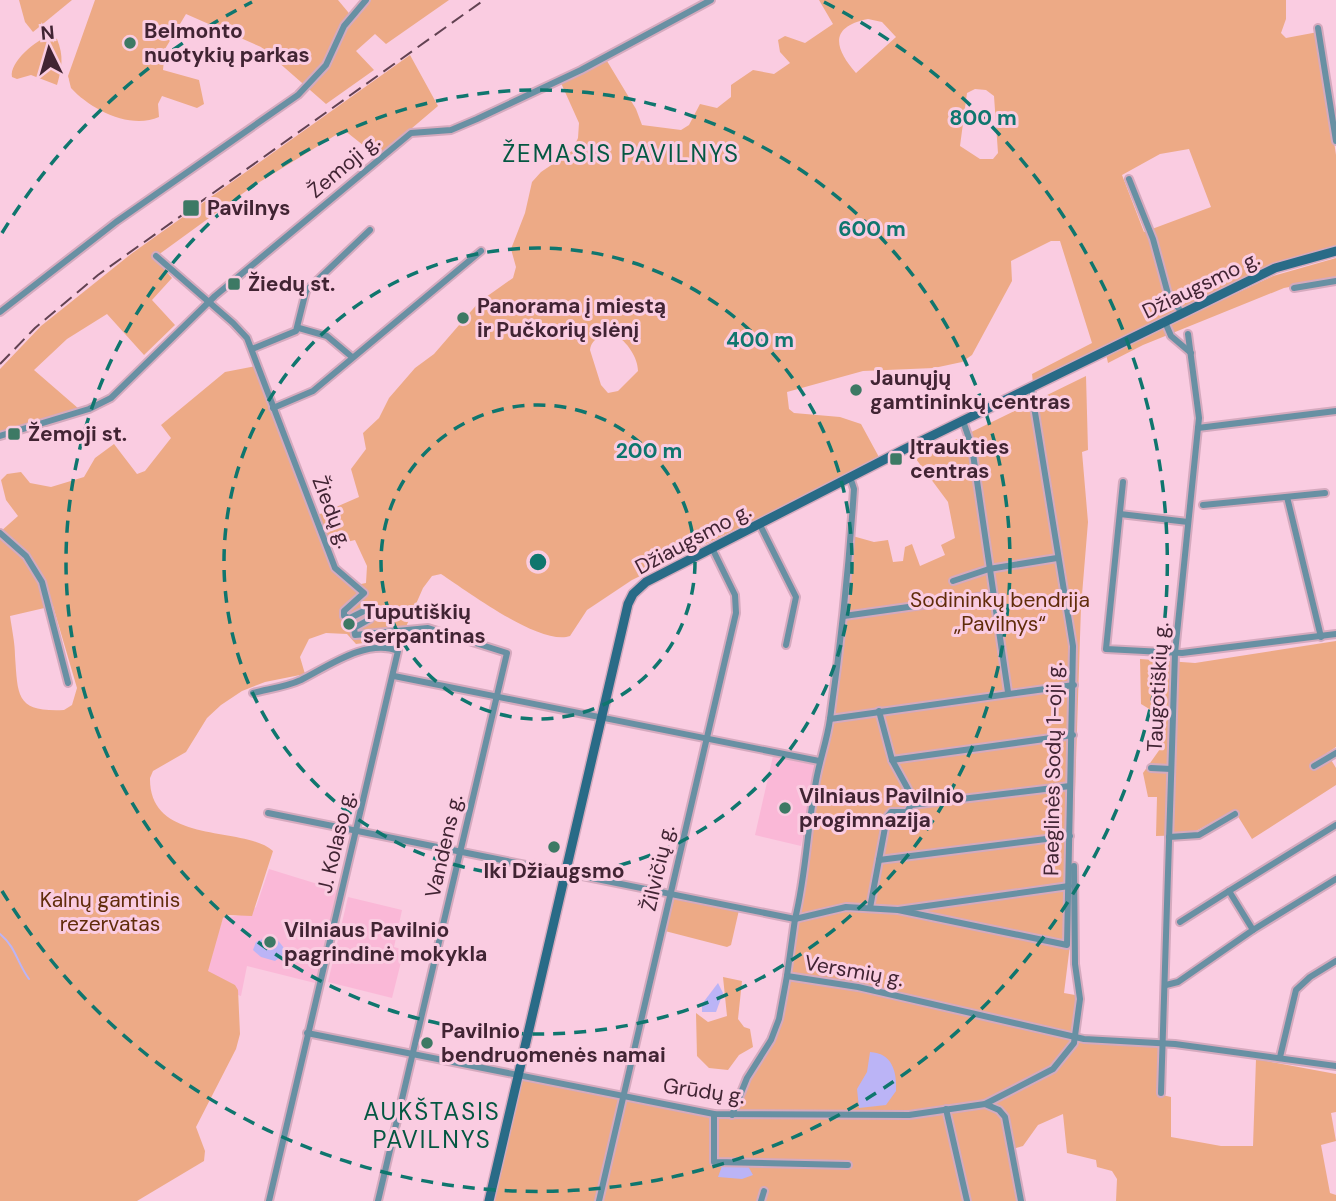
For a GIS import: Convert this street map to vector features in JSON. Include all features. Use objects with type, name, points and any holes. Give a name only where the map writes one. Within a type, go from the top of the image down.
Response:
[{"type":"street","points":[[0,312],[116,222],[298,95],[326,65],[344,26],[366,0]]},
{"type":"street","name":"Žemoji g.","points":[[0,436],[103,404],[210,302],[411,132],[451,130],[581,70],[711,0]]},
{"type":"street","points":[[1318,28],[1336,141]]},
{"type":"street","points":[[1129,178],[1153,239],[1168,294],[1182,313]]},
{"type":"street","points":[[299,328],[306,291],[370,230]]},
{"type":"street","points":[[273,408],[313,391],[481,251]]},
{"type":"street","name":"Džiaugsmo g.","points":[[489,1201],[632,594],[646,582],[759,523],[1182,313],[1275,268],[1336,251]]},
{"type":"street","name":"Žiedų g.","points":[[156,256],[241,331],[253,349],[335,568],[364,593],[344,611],[344,616],[350,618],[366,610],[372,612],[370,618],[354,628],[355,635],[428,628],[506,652],[505,664]]},
{"type":"street","points":[[1294,288],[1336,281]]},
{"type":"street","points":[[1164,322],[1171,336],[1191,353]]},
{"type":"street","points":[[253,349],[299,328],[327,336],[352,357]]},
{"type":"street","name":"Taugotiškių g.","points":[[1161,1093],[1175,653],[1198,428],[1188,334]]},
{"type":"street","name":"Paeglinės Sodų 1-oji g.","points":[[898,911],[1067,945],[1073,646],[1031,388]]},
{"type":"street","points":[[1198,428],[1336,411]]},
{"type":"street","points":[[963,421],[972,447],[1008,692]]},
{"type":"street","name":"Versmių g.","points":[[850,477],[854,489],[844,616],[831,719],[819,761],[807,835],[804,877],[794,919],[787,976],[858,987],[1076,1037],[1164,1043],[1336,1066]]},
{"type":"street","points":[[1123,482],[1106,649],[1175,653],[1336,634]]},
{"type":"street","points":[[1203,505],[1325,493]]},
{"type":"street","points":[[1287,497],[1321,637]]},
{"type":"street","points":[[1120,514],[1188,522]]},
{"type":"street","points":[[759,523],[796,597],[786,645]]},
{"type":"street","points":[[0,533],[26,556],[42,582],[68,683]]},
{"type":"street","name":"Žilvičių g.","points":[[599,1201],[736,606],[735,595],[712,548]]},
{"type":"street","points":[[953,581],[989,569],[1057,558]]},
{"type":"street","points":[[844,616],[994,595]]},
{"type":"street","name":"J. Kolaso g.","points":[[253,693],[299,681],[348,654],[391,649],[398,654],[269,1201]]},
{"type":"street","name":"Vandens g.","points":[[378,1201],[505,664]]},
{"type":"street","points":[[394,676],[819,761]]},
{"type":"street","points":[[831,719],[1008,692],[1074,685]]},
{"type":"street","points":[[870,908],[889,813],[907,812],[911,805],[909,791],[892,760],[879,711]]},
{"type":"street","points":[[892,760],[1073,735]]},
{"type":"street","points":[[1314,766],[1336,753]]},
{"type":"street","points":[[1151,768],[1171,769]]},
{"type":"street","points":[[911,805],[1070,786]]},
{"type":"street","points":[[268,813],[794,919],[839,908],[898,911],[1069,886]]},
{"type":"street","points":[[1169,837],[1199,835],[1235,814]]},
{"type":"street","points":[[1181,922],[1336,825]]},
{"type":"street","points":[[879,860],[1070,836]]},
{"type":"street","points":[[1074,866],[1075,964],[1080,999],[1076,1037]]},
{"type":"street","points":[[1166,985],[1178,982],[1253,930],[1336,879]]},
{"type":"street","points":[[1229,891],[1253,930]]},
{"type":"street","points":[[1280,1057],[1296,990],[1310,976],[1336,961]]},
{"type":"street","points":[[732,1115],[747,1077],[771,1040],[779,1019],[787,976]]},
{"type":"street","name":"Grūdų g.","points":[[307,1033],[714,1114],[888,1116],[985,1104],[1053,1069],[1064,1058],[1076,1037]]},
{"type":"street","points":[[985,1104],[999,1110],[1005,1117],[1021,1201]]},
{"type":"street","points":[[946,1109],[967,1201]]},
{"type":"street","points":[[714,1114],[714,1162],[848,1165]]},
{"type":"street","points":[[761,1201],[764,1191]]},
{"type":"shaded area","name":"Vilniaus Pavilnio progimnazija","points":[[773,756],[816,765],[801,846],[755,835]]},
{"type":"shaded area","name":"Vilniaus Pavilnio pagrindinė mokykla","points":[[269,869],[337,890],[315,983],[247,966],[241,996],[238,995],[235,985],[208,973],[207,969],[223,918],[247,914],[256,907]]},
{"type":"shaded area","points":[[348,897],[402,910],[394,947],[404,950],[392,998],[328,982]]},
{"type":"shaded area","points":[[267,937],[276,938],[284,948],[283,955],[275,961],[261,957],[253,950],[256,942]]},
{"type":"shaded area","points":[[718,983],[723,993],[716,1012],[702,1012],[702,1004]]},
{"type":"shaded area","points":[[870,1052],[883,1056],[892,1064],[896,1091],[886,1105],[859,1108],[857,1089],[867,1072]]},
{"type":"shaded area","points":[[722,1166],[748,1166],[753,1175],[742,1179],[718,1177]]},
{"type":"green space","points":[[19,0],[72,0],[33,32],[25,22]]},
{"type":"green space","points":[[95,0],[338,0],[353,18],[371,0],[449,0],[386,44],[375,34],[356,51],[374,70],[326,104],[261,47],[186,14],[165,49],[163,70],[199,80],[204,104],[197,108],[162,96],[158,104],[159,117],[136,121],[100,110],[71,88],[68,76]]},
{"type":"green space","name":"Kalnų gamtinis rezervatas","points":[[819,0],[1286,0],[1286,19],[1281,33],[1286,38],[1318,32],[1336,155],[1336,248],[1287,260],[1033,383],[1032,374],[1092,343],[1060,241],[1051,241],[1011,261],[1012,281],[972,355],[962,362],[934,368],[863,371],[787,392],[789,409],[794,413],[840,417],[861,424],[880,459],[632,580],[587,610],[570,636],[557,637],[523,625],[485,604],[441,574],[432,576],[423,588],[401,638],[356,644],[347,634],[326,633],[309,639],[300,657],[305,674],[265,682],[242,691],[221,705],[207,718],[186,752],[153,771],[150,778],[154,800],[165,814],[181,824],[259,843],[273,851],[252,916],[227,915],[223,918],[208,971],[235,985],[238,990],[240,1034],[236,1049],[196,1127],[205,1151],[204,1161],[137,1201],[0,1201],[0,532],[18,516],[6,500],[1,480],[7,474],[21,472],[30,483],[51,487],[84,477],[95,458],[114,444],[137,474],[145,471],[171,438],[161,425],[225,372],[256,366],[313,517],[359,497],[351,469],[366,449],[363,433],[379,418],[389,398],[415,368],[434,354],[479,302],[513,278],[516,267],[511,249],[525,213],[532,182],[541,172],[572,151],[578,138],[579,123],[561,83],[607,61],[636,109],[642,125],[681,130],[689,125],[700,104],[717,108],[731,97],[731,85],[753,70],[774,74],[790,63],[780,52],[778,40],[785,36],[805,43],[833,24]],"holes":[[[868,19],[882,22],[896,37],[856,73],[843,56],[839,40],[846,27]],[[975,89],[986,90],[994,96],[998,153],[993,159],[980,159],[960,146],[967,93]],[[1189,149],[1211,207],[1144,232],[1122,175],[1160,154]],[[615,335],[628,346],[634,355],[638,371],[618,391],[608,393],[601,385],[590,350],[602,336]],[[355,540],[367,566],[366,583],[361,584],[339,570],[330,546]],[[53,606],[77,688],[72,705],[64,710],[48,710],[28,705],[19,692],[10,616]]]},
{"type":"green space","points":[[50,36],[57,39],[61,51],[57,85],[31,75],[17,79],[12,77],[19,58]]},
{"type":"green space","points":[[410,55],[438,106],[378,157],[344,130],[253,186],[154,258],[172,278],[152,300],[175,325],[144,355],[107,314],[67,339],[34,370],[79,409],[0,433],[0,369],[41,326],[131,254]]},
{"type":"green space","points":[[1336,258],[1336,278],[1284,288],[1143,345],[1108,363],[1106,354],[1273,276]]},
{"type":"green space","name":"Sodininkų bendrija „Pavilnys“","points":[[1086,376],[1088,450],[1082,452],[1088,522],[1081,607],[1070,945],[1064,993],[1075,995],[1076,998],[1070,1041],[1158,1047],[1158,1094],[1171,1097],[1171,1137],[1221,1146],[1253,1146],[1256,1059],[1336,1074],[1336,1112],[1331,1113],[1336,1141],[1321,1145],[1330,1193],[1336,1195],[1336,1201],[1116,1201],[1117,1179],[1112,1171],[1097,1167],[1096,1160],[1067,1153],[1063,1114],[1038,1125],[1023,1146],[1013,1149],[1023,1201],[494,1201],[523,1074],[714,1111],[724,1112],[732,1108],[772,1030],[786,978],[830,696],[849,535],[874,542],[888,540],[893,562],[903,561],[905,547],[912,544],[920,566],[945,555],[941,545],[955,538],[948,502],[916,459]]},
{"type":"green space","points":[[1336,641],[1336,747],[1327,753],[1336,768],[1336,785],[1252,839],[1234,810],[1189,835],[1156,836],[1157,797],[1148,797],[1143,773],[1160,749],[1161,710],[1151,710],[1141,704],[1140,659],[1195,663]]},
{"type":"green space","points":[[673,898],[739,910],[731,945],[727,947],[665,931]]},
{"type":"green space","points":[[723,977],[742,981],[738,1019],[744,1027],[750,1029],[753,1047],[739,1055],[728,1070],[709,1068],[697,1056],[696,1013],[708,1022],[727,1016]]},
{"type":"waterway","points":[[0,934],[10,944],[29,979]]},
{"type":"railway","points":[[0,364],[35,328],[98,275],[484,0]]},
{"type":"place","name":"Belmonto nuotykių parkas","points":[[130,43]]},
{"type":"place","name":"Pavilnys","points":[[191,208]]},
{"type":"place","name":"Žiedų st.","points":[[234,284]]},
{"type":"place","name":"Panorama į miestą ir Pučkorių slėnį","points":[[463,318]]},
{"type":"place","name":"Jaunųjų gamtininkų centras","points":[[856,390]]},
{"type":"place","name":"Žemoji st.","points":[[14,434]]},
{"type":"place","name":"Įtraukties centras","points":[[896,459]]},
{"type":"place","name":"Tuputiškių serpantinas","points":[[349,624]]},
{"type":"place","name":"Vilniaus Pavilnio progimnazija","points":[[785,808]]},
{"type":"place","name":"Iki Džiaugsmo","points":[[554,847]]},
{"type":"place","name":"Vilniaus Pavilnio pagrindinė mokykla","points":[[270,942]]},
{"type":"place","name":"Pavilnio bendruomenės namai","points":[[427,1043]]},
{"type":"district","name":"ŽEMASIS PAVILNYS","points":[[621,154]]},
{"type":"district","name":"AUKŠTASIS PAVILNYS","points":[[432,1126]]}]
